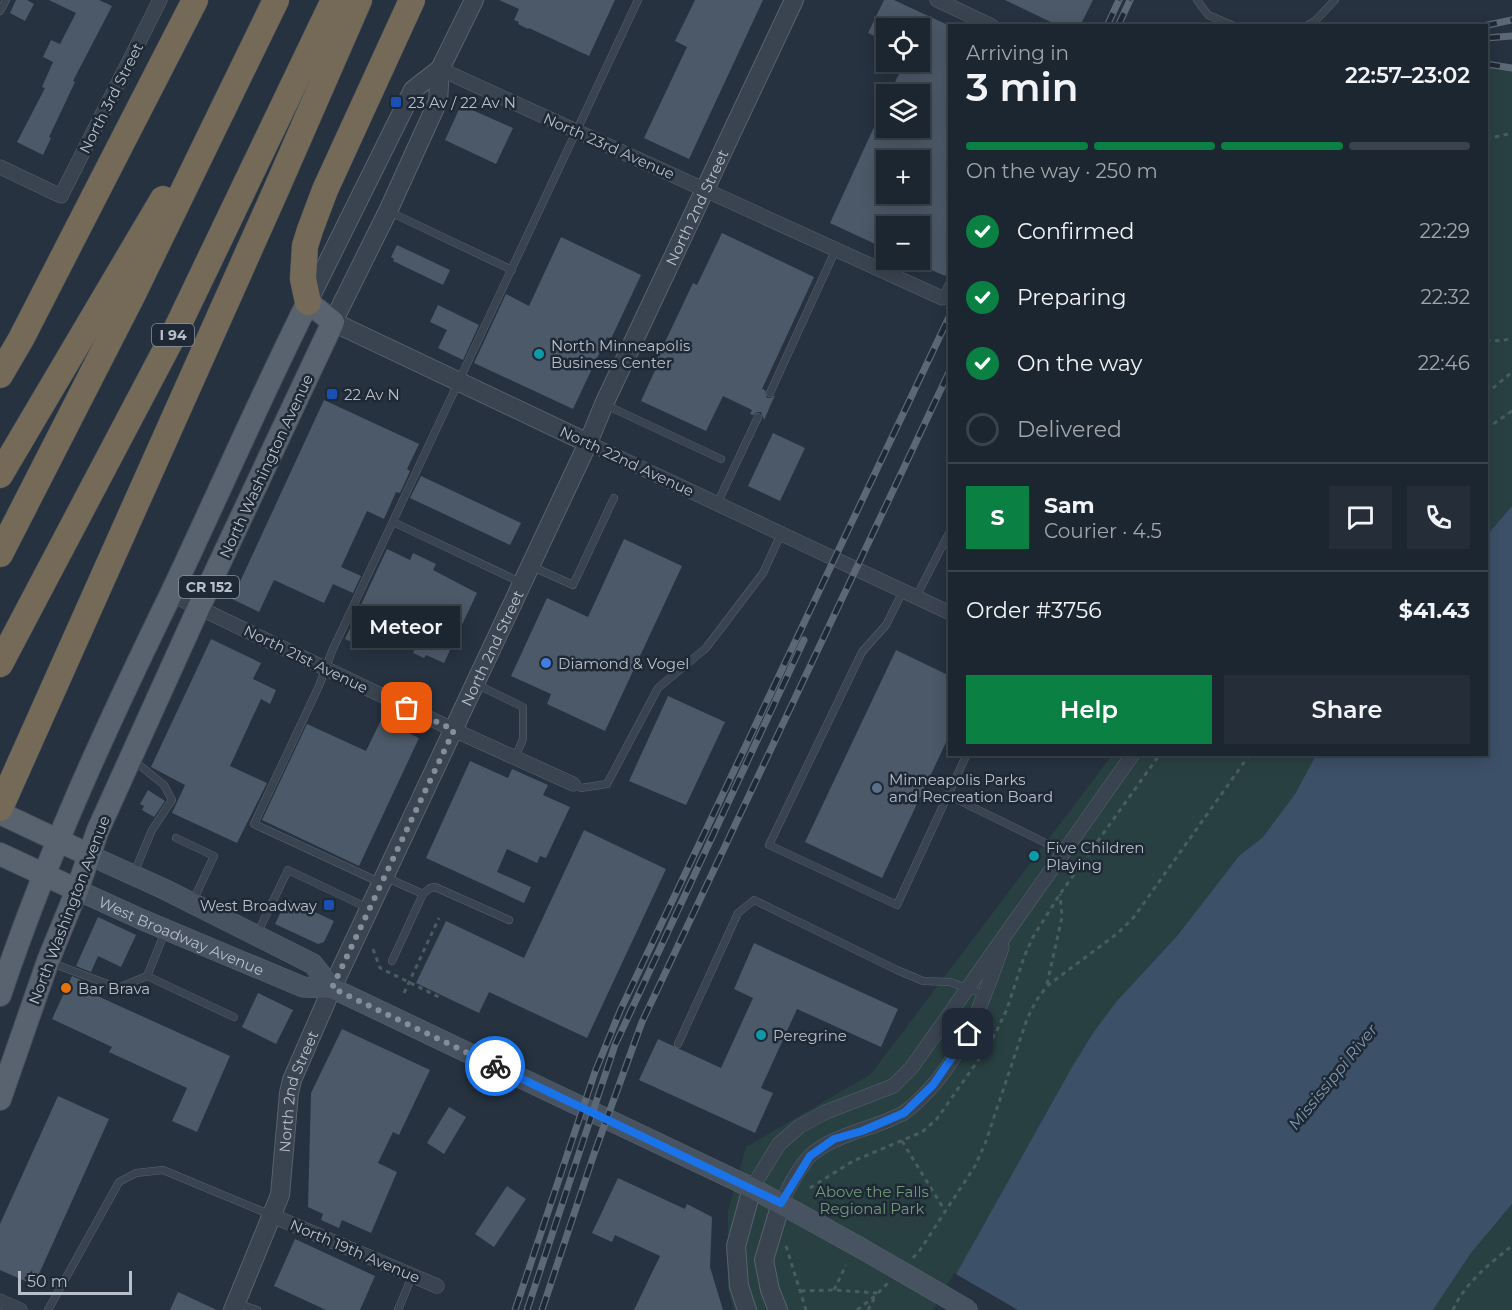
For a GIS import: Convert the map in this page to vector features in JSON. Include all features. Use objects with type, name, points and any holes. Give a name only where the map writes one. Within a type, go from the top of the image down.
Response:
[{"type":"highway","points":[[0,375],[21,339],[195,0]]},
{"type":"highway","points":[[0,554],[133,294],[276,0]]},
{"type":"highway","name":"I 94","points":[[0,664],[174,334],[334,0]]},
{"type":"highway","points":[[0,808],[359,0]]},
{"type":"highway","points":[[308,302],[303,271],[305,246],[310,231],[325,190],[412,0]]},
{"type":"highway","points":[[0,475],[251,52]]},
{"type":"main road","name":"North 22nd Avenue","points":[[308,302],[333,322]]},
{"type":"main road","name":"North Washington Avenue","points":[[0,1099],[48,961],[61,883],[171,594],[308,302]]},
{"type":"main road","name":"North Washington Avenue","points":[[0,995],[61,883],[73,848],[130,758],[333,322]]},
{"type":"main road","name":"West Broadway Avenue","points":[[0,813],[192,903],[313,964],[332,988]]},
{"type":"main road","name":"West Broadway Avenue","points":[[6,857],[166,930],[303,987],[332,988],[752,1188],[860,1246],[968,1310]]},
{"type":"street","name":"North 3rd Street","points":[[0,167],[61,196],[160,0]]},
{"type":"street","name":"North Washington Avenue","points":[[333,322],[388,211],[438,101],[440,69],[474,0]]},
{"type":"street","name":"North 2nd Street","points":[[235,1307],[280,1195],[292,1080],[332,988],[794,0]]},
{"type":"street","points":[[938,0],[988,24]]},
{"type":"street","name":"North Washington Avenue","points":[[308,302],[413,90],[440,69]]},
{"type":"street","name":"North 23rd Avenue","points":[[440,69],[942,298]]},
{"type":"street","name":"North 22nd Avenue","points":[[333,322],[948,612]]},
{"type":"street","name":"North 21st Avenue","points":[[171,594],[454,730],[573,784]]},
{"type":"street","points":[[747,1310],[739,1286],[736,1246],[752,1188],[779,1144],[800,1126],[826,1112],[893,1086],[912,1067],[1132,756]]},
{"type":"street","points":[[778,1310],[770,1290],[764,1260],[781,1203],[810,1156],[834,1139],[862,1131],[904,1113],[933,1085],[968,1034],[986,995],[1007,932]]},
{"type":"street","name":"North 19th Avenue","points":[[273,1216],[437,1286]]},
{"type":"street","points":[[0,1301],[20,1310]]},
{"type":"lane","points":[[0,12],[6,0]]},
{"type":"lane","points":[[423,894],[383,880],[254,824],[638,0]]},
{"type":"lane","points":[[1197,0],[1208,15],[1229,24]]},
{"type":"lane","points":[[1310,24],[1335,0]]},
{"type":"lane","points":[[388,211],[512,270]]},
{"type":"lane","points":[[770,393],[836,249]]},
{"type":"lane","points":[[942,298],[948,286]]},
{"type":"lane","points":[[604,404],[721,459]]},
{"type":"lane","points":[[717,504],[758,417]]},
{"type":"lane","points":[[531,566],[573,585],[614,498]]},
{"type":"lane","points":[[393,522],[522,583]]},
{"type":"lane","points":[[573,784],[581,788],[608,784],[658,688],[706,648],[763,573],[782,534]]},
{"type":"lane","points":[[916,597],[948,535]]},
{"type":"lane","points":[[903,591],[885,625],[862,652],[769,845],[897,905],[966,756]]},
{"type":"lane","points":[[476,684],[523,707],[523,739],[515,758]]},
{"type":"lane","points":[[130,758],[164,785],[172,800],[152,830],[133,875]]},
{"type":"lane","points":[[948,795],[1064,852]]},
{"type":"lane","points":[[176,838],[214,856],[192,903]]},
{"type":"lane","points":[[256,937],[288,870],[370,909]]},
{"type":"lane","points":[[392,961],[423,894],[435,886],[509,920]]},
{"type":"lane","points":[[678,1044],[738,913],[754,900],[923,981],[950,982],[986,995]]},
{"type":"lane","points":[[48,961],[118,988],[147,975],[166,930]]},
{"type":"lane","points":[[147,975],[234,1017]]},
{"type":"lane","points":[[48,1310],[119,1182],[136,1173],[163,1170],[273,1216]]},
{"type":"lane","points":[[398,1310],[412,1276]]},
{"type":"lane","points":[[235,1307],[257,1310]]},
{"type":"path","points":[[1488,139],[1512,133]]},
{"type":"path","points":[[1488,340],[1502,341],[1512,338]]},
{"type":"path","points":[[1488,392],[1512,372]]},
{"type":"path","points":[[1488,428],[1512,411]]},
{"type":"path","points":[[1047,986],[1062,916],[1060,894],[1159,756]]},
{"type":"path","points":[[912,1259],[975,1166],[985,1144],[1027,1018],[1036,1001],[1047,986],[1118,933],[1134,917],[1249,756]]},
{"type":"path","points":[[404,993],[439,918]]},
{"type":"path","points":[[373,949],[380,968],[439,997]]},
{"type":"path","points":[[902,1141],[945,1211]]},
{"type":"path","points":[[785,1240],[806,1310]]},
{"type":"path","points":[[1453,1310],[1464,1292],[1488,1265],[1512,1246]]},
{"type":"path","points":[[834,1290],[846,1265]]},
{"type":"path","points":[[857,1310],[895,1276]]},
{"type":"path","points":[[801,1291],[834,1290],[878,1293]]},
{"type":"path","points":[[868,1310],[874,1297]]},
{"type":"green space","points":[[1488,64],[1512,69],[1512,506],[1488,534]]},
{"type":"green space","name":"Above the Falls Regional Park","points":[[1111,756],[1315,756],[1295,794],[1263,837],[1239,856],[1177,936],[1116,1002],[1093,1033],[936,1310],[734,1310],[728,1289],[728,1211],[746,1147],[871,1074]]},
{"type":"green space","points":[[1512,1204],[1512,1310],[1433,1310],[1471,1253]]},
{"type":"water","name":"Mississippi River","points":[[1512,506],[1512,1204],[1471,1253],[1433,1310],[936,1310],[1093,1033],[1116,1002],[1177,936],[1239,856],[1263,837],[1295,794],[1315,756],[1488,756],[1488,534]]},
{"type":"pier","points":[[954,1273],[1018,1310],[933,1310]]},
{"type":"building","points":[[16,0],[27,0],[34,4],[25,21],[10,13]]},
{"type":"building","points":[[49,0],[99,0],[112,6],[73,81],[75,82],[43,155],[17,142],[45,88],[42,87],[53,62],[43,57],[51,40],[60,44],[76,13]]},
{"type":"building","points":[[499,0],[615,0],[589,56],[518,24],[519,22],[514,20],[519,9]]},
{"type":"building","points":[[695,0],[763,0],[689,159],[644,138],[687,47],[675,41]]},
{"type":"building","points":[[884,0],[894,0],[948,25],[948,270],[945,276],[930,269],[930,216],[876,216],[876,244],[830,223],[876,123],[876,138],[930,138],[930,84],[894,84],[900,72],[930,72],[930,18],[876,18],[876,37],[868,33]]},
{"type":"building","points":[[1005,0],[1093,0],[1081,24],[1055,24]]},
{"type":"building","points":[[461,105],[513,128],[496,164],[445,140]]},
{"type":"building","points":[[722,233],[814,277],[762,389],[765,390],[767,398],[775,395],[764,420],[761,412],[750,414],[752,410],[723,396],[706,431],[641,401],[657,366],[657,359],[693,283],[697,285]]},
{"type":"building","points":[[561,237],[641,275],[611,339],[607,337],[573,409],[474,363],[506,294],[529,306]]},
{"type":"building","points":[[397,245],[450,270],[443,285],[393,261],[391,257]]},
{"type":"building","points":[[438,305],[479,325],[463,360],[438,348],[447,330],[430,322]]},
{"type":"building","points":[[324,400],[419,444],[407,469],[410,471],[400,493],[396,492],[384,519],[367,511],[341,567],[361,576],[353,593],[333,584],[324,603],[274,580],[259,612],[232,599]]},
{"type":"building","points":[[773,433],[805,448],[780,501],[748,486]]},
{"type":"building","points":[[421,476],[521,523],[510,545],[410,498]]},
{"type":"building","points":[[624,539],[682,566],[605,731],[547,704],[551,694],[511,676],[547,598],[588,617]]},
{"type":"building","points":[[387,549],[410,560],[413,553],[436,564],[433,570],[477,593],[444,663],[426,655],[424,658],[413,653],[418,643],[372,621],[360,646],[345,639]]},
{"type":"building","points":[[211,639],[261,663],[253,679],[276,690],[270,704],[261,699],[230,766],[267,783],[237,843],[172,813],[185,785],[151,767]]},
{"type":"building","name":"Minneapolis Parks and Recreation Board","points":[[896,650],[948,675],[948,738],[882,878],[805,842]]},
{"type":"building","points":[[668,696],[725,722],[686,805],[629,781]]},
{"type":"building","points":[[381,720],[419,738],[359,866],[262,820],[307,724],[366,751]]},
{"type":"building","points":[[470,761],[508,778],[512,769],[548,785],[543,795],[570,807],[546,858],[540,856],[537,863],[507,849],[497,872],[531,887],[524,903],[426,858]]},
{"type":"building","points":[[148,790],[165,801],[154,817],[142,810],[144,806],[140,804]]},
{"type":"building","points":[[584,830],[666,869],[587,1038],[489,992],[479,1013],[416,983],[446,921],[524,958]]},
{"type":"building","points":[[287,899],[334,921],[324,942],[318,944],[275,924]]},
{"type":"building","points":[[98,917],[136,935],[121,967],[98,956],[91,972],[76,966]]},
{"type":"building","name":"Peregrine","points":[[754,943],[898,1009],[881,1047],[797,1009],[761,1088],[773,1093],[755,1133],[639,1080],[658,1039],[721,1068],[753,998],[734,989]]},
{"type":"building","points":[[72,976],[86,982],[82,989],[230,1056],[197,1132],[172,1121],[187,1088],[109,1052],[112,1047],[52,1019]]},
{"type":"building","points":[[258,993],[293,1010],[276,1044],[242,1027]]},
{"type":"building","points":[[342,1029],[430,1070],[399,1135],[393,1132],[378,1163],[397,1172],[371,1233],[342,1220],[339,1228],[321,1220],[323,1214],[308,1207],[311,1093]]},
{"type":"building","points":[[58,1096],[109,1119],[34,1285],[0,1270],[0,1224]]},
{"type":"building","points":[[449,1107],[466,1117],[444,1154],[427,1143]]},
{"type":"building","points":[[618,1178],[685,1209],[687,1204],[712,1217],[710,1267],[723,1310],[634,1310],[660,1256],[615,1235],[612,1242],[592,1233]]},
{"type":"building","points":[[507,1186],[526,1199],[494,1247],[475,1234]]},
{"type":"building","points":[[295,1239],[375,1276],[360,1310],[326,1310],[274,1286]]},
{"type":"building","points":[[178,1292],[217,1310],[170,1310]]},
{"type":"railway","points":[[1108,24],[1119,0]]},
{"type":"railway","points":[[1119,24],[1130,0]]},
{"type":"railway","points":[[1488,25],[1512,20]]},
{"type":"railway","points":[[1488,38],[1512,36]]},
{"type":"railway","points":[[1488,64],[1512,68]]},
{"type":"railway","points":[[515,1310],[595,1072],[620,1011],[948,319]]},
{"type":"railway","points":[[542,1310],[594,1154],[642,1022],[948,374]]},
{"type":"railway","points":[[527,1310],[615,1045],[804,640]]},
{"type":"way so far","points":[[407,708],[454,730],[332,988],[495,1066]]},
{"type":"place","name":"23 Av / 22 Av N","points":[[396,102]]},
{"type":"place","name":"North Minneapolis Business Center","points":[[539,354]]},
{"type":"place","name":"22 Av N","points":[[332,394]]},
{"type":"place","name":"Diamond & Vogel","points":[[546,663]]},
{"type":"place","name":"Meteor","points":[[407,708]]},
{"type":"place","name":"Minneapolis Parks and Recreation Board","points":[[877,788]]},
{"type":"place","name":"Five Children Playing","points":[[1034,856]]},
{"type":"place","name":"West Broadway","points":[[329,905]]},
{"type":"place","name":"Bar Brava","points":[[66,988]]},
{"type":"place","name":"Peregrine","points":[[761,1035]]},
{"type":"route","points":[[495,1066],[781,1203],[810,1156],[834,1139],[862,1131],[904,1113],[933,1085],[968,1034]]}]
